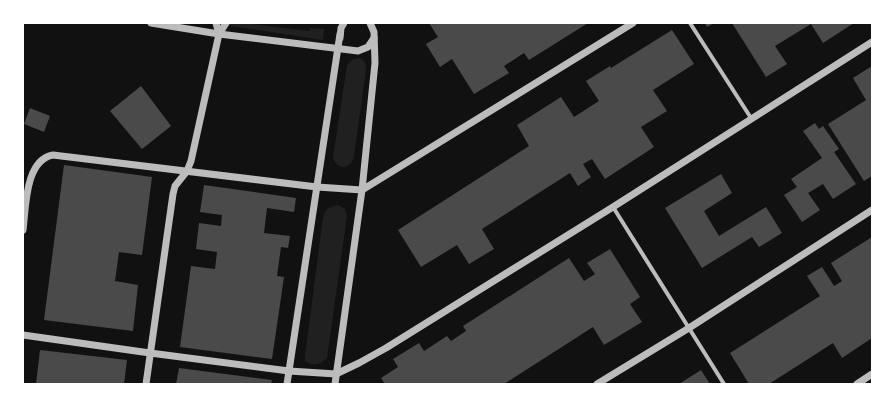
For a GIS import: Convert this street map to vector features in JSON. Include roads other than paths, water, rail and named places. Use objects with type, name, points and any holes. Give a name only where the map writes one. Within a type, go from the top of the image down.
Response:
[{"type":"street","points":[[151,23],[219,34],[352,50],[364,50],[368,47],[374,36]]},
{"type":"street","points":[[216,23],[219,34]]},
{"type":"street","points":[[146,384],[173,194],[175,186],[187,171],[191,161],[219,34],[226,23]]},
{"type":"street","points":[[287,384],[340,34],[344,23]]},
{"type":"street","points":[[23,230],[31,176],[40,162],[48,156],[53,155],[317,187],[362,190],[633,23]]},
{"type":"street","points":[[690,23],[750,118]]},
{"type":"street","points":[[335,384],[362,190],[375,63],[373,24]]},
{"type":"street","points":[[340,34],[343,44],[352,50]]},
{"type":"street","points":[[23,335],[289,372],[336,374],[360,363],[386,348],[613,207],[750,118],[872,42]]},
{"type":"street","points":[[613,207],[724,384]]},
{"type":"street","points":[[597,384],[689,328],[872,210]]},
{"type":"street","points":[[857,384],[872,374]]}]
